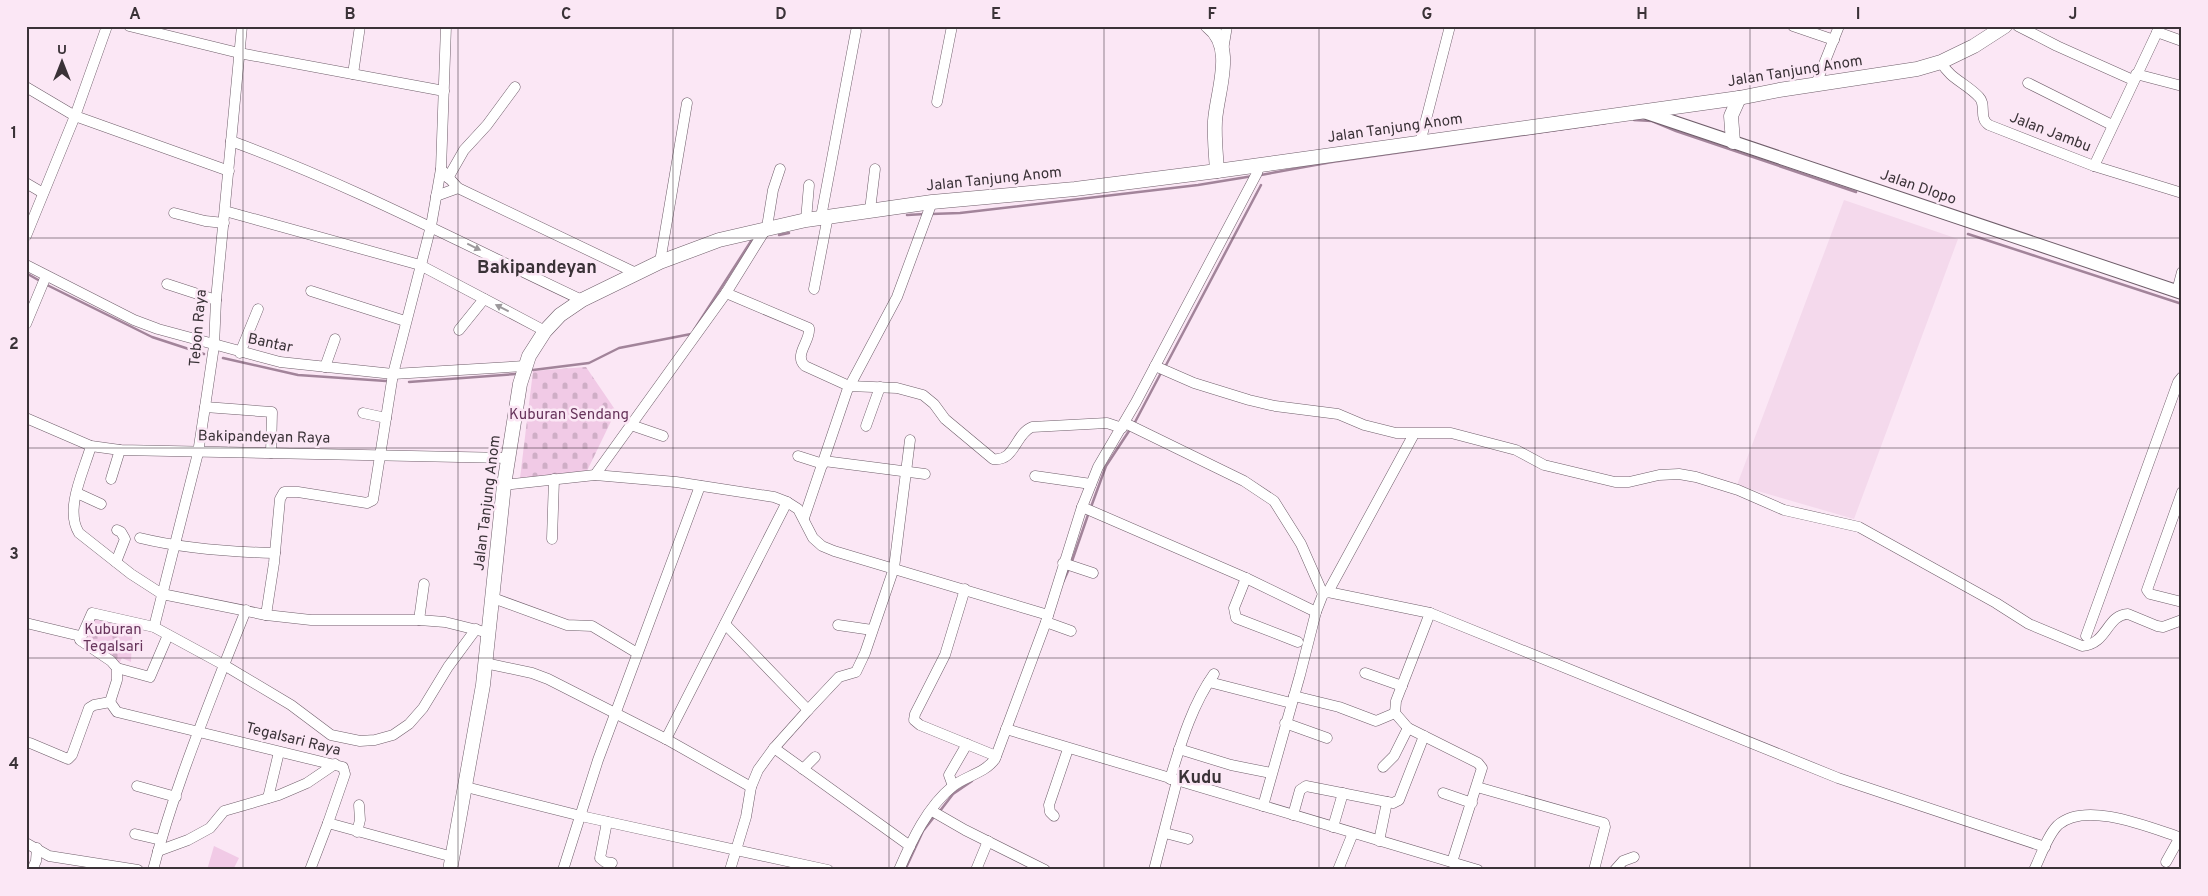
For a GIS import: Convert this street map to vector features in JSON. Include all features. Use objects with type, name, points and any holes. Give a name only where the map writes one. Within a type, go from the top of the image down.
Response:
[{"type":"main road","points":[[1208,26],[1217,34],[1223,50],[1223,64],[1214,129],[1217,171]]},
{"type":"main road","name":"Jalan Tanjung Anom","points":[[451,863],[466,787],[486,662],[482,631],[494,598],[504,485],[525,366],[545,331],[560,315],[582,300],[660,262],[719,240],[767,227],[870,210],[929,210],[1217,171],[1257,172],[1420,143],[1739,98],[1917,68],[1941,62],[1974,46],[2006,26]]},
{"type":"main road","points":[[1733,142],[1731,116],[1739,98]]},
{"type":"street","points":[[26,236],[75,116],[108,26]]},
{"type":"street","points":[[129,26],[239,53],[444,91]]},
{"type":"street","name":"Tebon Raya","points":[[154,627],[198,452],[205,407],[213,349],[242,26]]},
{"type":"street","points":[[353,74],[360,26]]},
{"type":"street","points":[[266,615],[275,553],[280,499],[284,492],[370,502],[373,500],[392,376],[431,226],[441,169],[446,26]]},
{"type":"street","points":[[938,102],[952,26]]},
{"type":"street","points":[[1223,50],[1227,26]]},
{"type":"street","points":[[1420,143],[1450,26]]},
{"type":"street","points":[[1793,26],[1834,40]]},
{"type":"street","points":[[1816,84],[1839,26]]},
{"type":"street","points":[[2018,26],[2057,46],[2134,77],[2182,86]]},
{"type":"street","points":[[2094,166],[2134,77],[2159,29],[2182,41]]},
{"type":"street","points":[[814,289],[856,31]]},
{"type":"street","name":"Jalan Jambu","points":[[1941,62],[1951,77],[1981,99],[1982,117],[1989,126],[2094,166],[2182,193]]},
{"type":"street","points":[[2028,83],[2112,126]]},
{"type":"street","points":[[26,87],[75,116],[230,171]]},
{"type":"street","points":[[448,178],[464,150],[515,87]]},
{"type":"street","points":[[660,262],[687,104]]},
{"type":"street","name":"Jalan Dlopo","points":[[1644,112],[2179,292]]},
{"type":"street","points":[[231,141],[296,165],[431,226],[582,300]]},
{"type":"street","points":[[441,169],[458,188],[638,274]]},
{"type":"street","points":[[595,474],[726,293],[767,227],[773,190],[780,169]]},
{"type":"street","points":[[870,210],[875,169]]},
{"type":"street","points":[[899,870],[910,846],[953,786],[986,768],[996,756],[1009,730],[1088,509],[1091,484],[1098,467],[1127,426],[1159,368],[1257,172]]},
{"type":"street","points":[[26,183],[43,193]]},
{"type":"street","points":[[806,220],[809,185]]},
{"type":"street","points":[[436,196],[458,188]]},
{"type":"street","points":[[804,518],[849,386],[897,297],[929,210]]},
{"type":"street","points":[[225,211],[420,266],[545,331]]},
{"type":"street","points":[[174,213],[205,221],[224,223]]},
{"type":"street","name":"Bantar","points":[[26,265],[44,280],[134,320],[213,349],[280,362],[392,376],[525,366]]},
{"type":"street","points":[[2179,292],[2182,272]]},
{"type":"street","points":[[26,324],[44,280]]},
{"type":"street","points":[[167,284],[216,300]]},
{"type":"street","points":[[311,291],[406,321]]},
{"type":"street","points":[[726,293],[809,328],[809,334],[800,356],[802,363],[849,386],[913,391],[923,395],[934,404],[945,419],[993,459],[998,460],[1008,455],[1024,433],[1032,427],[1107,423],[1127,426],[1244,481],[1274,501],[1301,544],[1326,593]]},
{"type":"street","points":[[459,330],[484,299]]},
{"type":"street","points":[[240,353],[258,309]]},
{"type":"street","points":[[325,368],[335,339]]},
{"type":"street","points":[[1159,368],[1194,383],[1250,400],[1275,406],[1338,414],[1377,430],[1414,434],[1451,433],[1516,450],[1544,465],[1616,482],[1629,482],[1659,475],[1679,474],[1696,477],[1738,490],[1784,510],[1859,527],[1996,603],[2029,624],[2082,646],[2091,645],[2098,641],[2116,619],[2123,614],[2128,614],[2163,627],[2182,620]]},
{"type":"street","points":[[2086,636],[2178,382],[2182,377]]},
{"type":"street","points":[[866,426],[880,387]]},
{"type":"street","points":[[205,407],[272,412],[271,452]]},
{"type":"street","points":[[363,413],[386,418]]},
{"type":"street","name":"Bakipandeyan Raya","points":[[26,418],[92,446],[120,450],[508,458]]},
{"type":"street","points":[[631,425],[663,436]]},
{"type":"street","points":[[1263,806],[1316,612],[1414,434]]},
{"type":"street","points":[[730,870],[737,851],[751,787],[758,770],[774,748],[839,677],[856,672],[865,653],[894,568],[910,440]]},
{"type":"street","points":[[92,446],[77,493],[74,511],[76,528],[79,534],[162,594],[266,615],[310,620],[419,620],[444,622],[482,631]]},
{"type":"street","points":[[111,479],[120,450]]},
{"type":"street","points":[[798,456],[823,463],[925,474]]},
{"type":"street","points":[[504,485],[595,474],[774,497],[798,509],[813,538],[822,546],[965,589],[1071,631]]},
{"type":"street","points":[[1035,476],[1091,484]]},
{"type":"street","points":[[552,539],[554,479]]},
{"type":"street","points":[[563,870],[615,713],[700,486]]},
{"type":"street","points":[[2182,492],[2147,590],[2150,594],[2182,602]]},
{"type":"street","points":[[77,493],[101,504]]},
{"type":"street","points":[[666,739],[787,502]]},
{"type":"street","points":[[1088,509],[1246,578],[1316,612]]},
{"type":"street","points":[[116,562],[125,539],[124,534],[117,530]]},
{"type":"street","points":[[140,538],[174,546],[275,553]]},
{"type":"street","points":[[1068,565],[1093,573]]},
{"type":"street","points":[[1246,578],[1234,608],[1236,618],[1298,642]]},
{"type":"street","points":[[419,620],[424,584]]},
{"type":"street","points":[[965,589],[946,655],[914,717],[920,725],[996,756]]},
{"type":"street","points":[[1326,593],[1430,613],[1838,778],[2045,847]]},
{"type":"street","points":[[494,598],[567,625],[592,626],[637,653]]},
{"type":"street","points":[[153,870],[161,840],[198,732],[246,610]]},
{"type":"street","points":[[168,635],[150,677],[117,668],[111,661],[81,642],[80,636],[92,612],[154,627],[291,705],[331,735],[360,741],[375,740],[392,735],[410,724],[423,708],[448,667],[482,631]]},
{"type":"street","points":[[1395,713],[1402,686],[1430,613]]},
{"type":"street","points":[[26,623],[80,636]]},
{"type":"street","points":[[725,624],[808,710]]},
{"type":"street","points":[[838,625],[872,630]]},
{"type":"street","points":[[486,662],[532,672],[666,739],[751,787]]},
{"type":"street","points":[[26,743],[68,759],[72,755],[89,708],[94,705],[110,702],[117,680],[117,668]]},
{"type":"street","points":[[1365,672],[1402,686]]},
{"type":"street","points":[[1154,870],[1165,833],[1179,749],[1199,700],[1212,678],[1293,700],[1339,707],[1376,721],[1395,713]]},
{"type":"street","name":"Tegalsari Raya","points":[[110,702],[117,712],[343,767],[345,774],[328,823]]},
{"type":"street","points":[[1395,713],[1408,728],[1482,766],[1472,802],[1447,864]]},
{"type":"street","points":[[1285,722],[1327,738]]},
{"type":"street","points":[[1383,767],[1394,756],[1408,728]]},
{"type":"street","points":[[1009,730],[1353,833],[1447,864],[1478,870]]},
{"type":"street","points":[[1293,815],[1300,790],[1306,786],[1387,802],[1394,803],[1400,800],[1424,736]]},
{"type":"street","points":[[953,786],[949,775],[967,744]]},
{"type":"street","points":[[774,748],[910,846]]},
{"type":"street","points":[[1054,816],[1050,812],[1049,805],[1068,749]]},
{"type":"street","points":[[1179,749],[1231,765],[1271,773]]},
{"type":"street","points":[[268,798],[279,752]]},
{"type":"street","points":[[803,769],[815,757]]},
{"type":"street","points":[[158,851],[188,840],[210,828],[224,811],[268,798],[308,783],[335,764]]},
{"type":"street","points":[[137,786],[176,797]]},
{"type":"street","points":[[466,787],[607,822],[828,870]]},
{"type":"street","points":[[1477,787],[1604,823],[1605,827],[1594,870]]},
{"type":"street","points":[[1333,827],[1343,793]]},
{"type":"street","points":[[1443,793],[1472,802]]},
{"type":"street","points":[[1379,841],[1387,802]]},
{"type":"street","points":[[357,832],[360,812],[359,805]]},
{"type":"street","points":[[935,813],[988,841],[1029,866],[1045,870]]},
{"type":"street","points":[[2034,870],[2053,831],[2060,824],[2080,817],[2093,816],[2128,820],[2181,837],[2166,862]]},
{"type":"street","points":[[607,822],[600,858],[605,862],[612,863]]},
{"type":"street","points":[[310,870],[328,823],[451,863]]},
{"type":"street","points":[[1165,833],[1188,839]]},
{"type":"street","points":[[1338,870],[1353,833]]},
{"type":"street","points":[[135,834],[161,840]]},
{"type":"street","points":[[976,870],[988,841]]},
{"type":"street","points":[[26,844],[37,848],[49,856],[138,870]]},
{"type":"street","points":[[34,865],[37,848]]},
{"type":"street","points":[[34,865],[49,856]]},
{"type":"street","points":[[1616,870],[1623,861],[1634,857]]},
{"type":"shaded area","points":[[1844,200],[1958,239],[1854,519],[1737,485]]},
{"type":"green space","name":"Kuburan Sendang","points":[[586,367],[616,411],[586,473],[520,478],[533,371]]},
{"type":"green space","name":"Kuburan Tegalsari","points":[[93,614],[133,624],[131,662],[122,658],[119,664],[85,642]]},
{"type":"green space","points":[[214,846],[239,858],[233,870],[207,870]]},
{"type":"waterway","points":[[1634,120],[1652,121],[1676,131],[1856,192]]},
{"type":"waterway","points":[[1261,175],[1332,162],[1606,123]]},
{"type":"waterway","points":[[931,214],[960,213],[1198,185],[1253,176]]},
{"type":"waterway","points":[[1165,367],[1261,185]]},
{"type":"waterway","points":[[907,215],[925,214]]},
{"type":"waterway","points":[[779,235],[789,233]]},
{"type":"waterway","points":[[1968,234],[2182,304]]},
{"type":"waterway","points":[[694,330],[753,238]]},
{"type":"waterway","points":[[26,273],[40,281]]},
{"type":"waterway","points":[[45,284],[152,337],[204,354]]},
{"type":"waterway","points":[[533,370],[589,363],[619,348],[691,334]]},
{"type":"waterway","points":[[223,358],[298,375],[386,381]]},
{"type":"waterway","points":[[1134,424],[1162,371]]},
{"type":"waterway","points":[[409,382],[516,374]]},
{"type":"waterway","points":[[1091,507],[1106,466],[1131,428]]},
{"type":"waterway","points":[[1071,564],[1089,512]]},
{"type":"waterway","points":[[1063,582],[1069,569]]},
{"type":"waterway","points":[[940,811],[953,794],[972,781]]},
{"type":"waterway","points":[[905,870],[923,831],[934,817]]},
{"type":"district","name":"Bakipandeyan","points":[[537,268]]},
{"type":"district","name":"Kudu","points":[[1200,778]]}]
